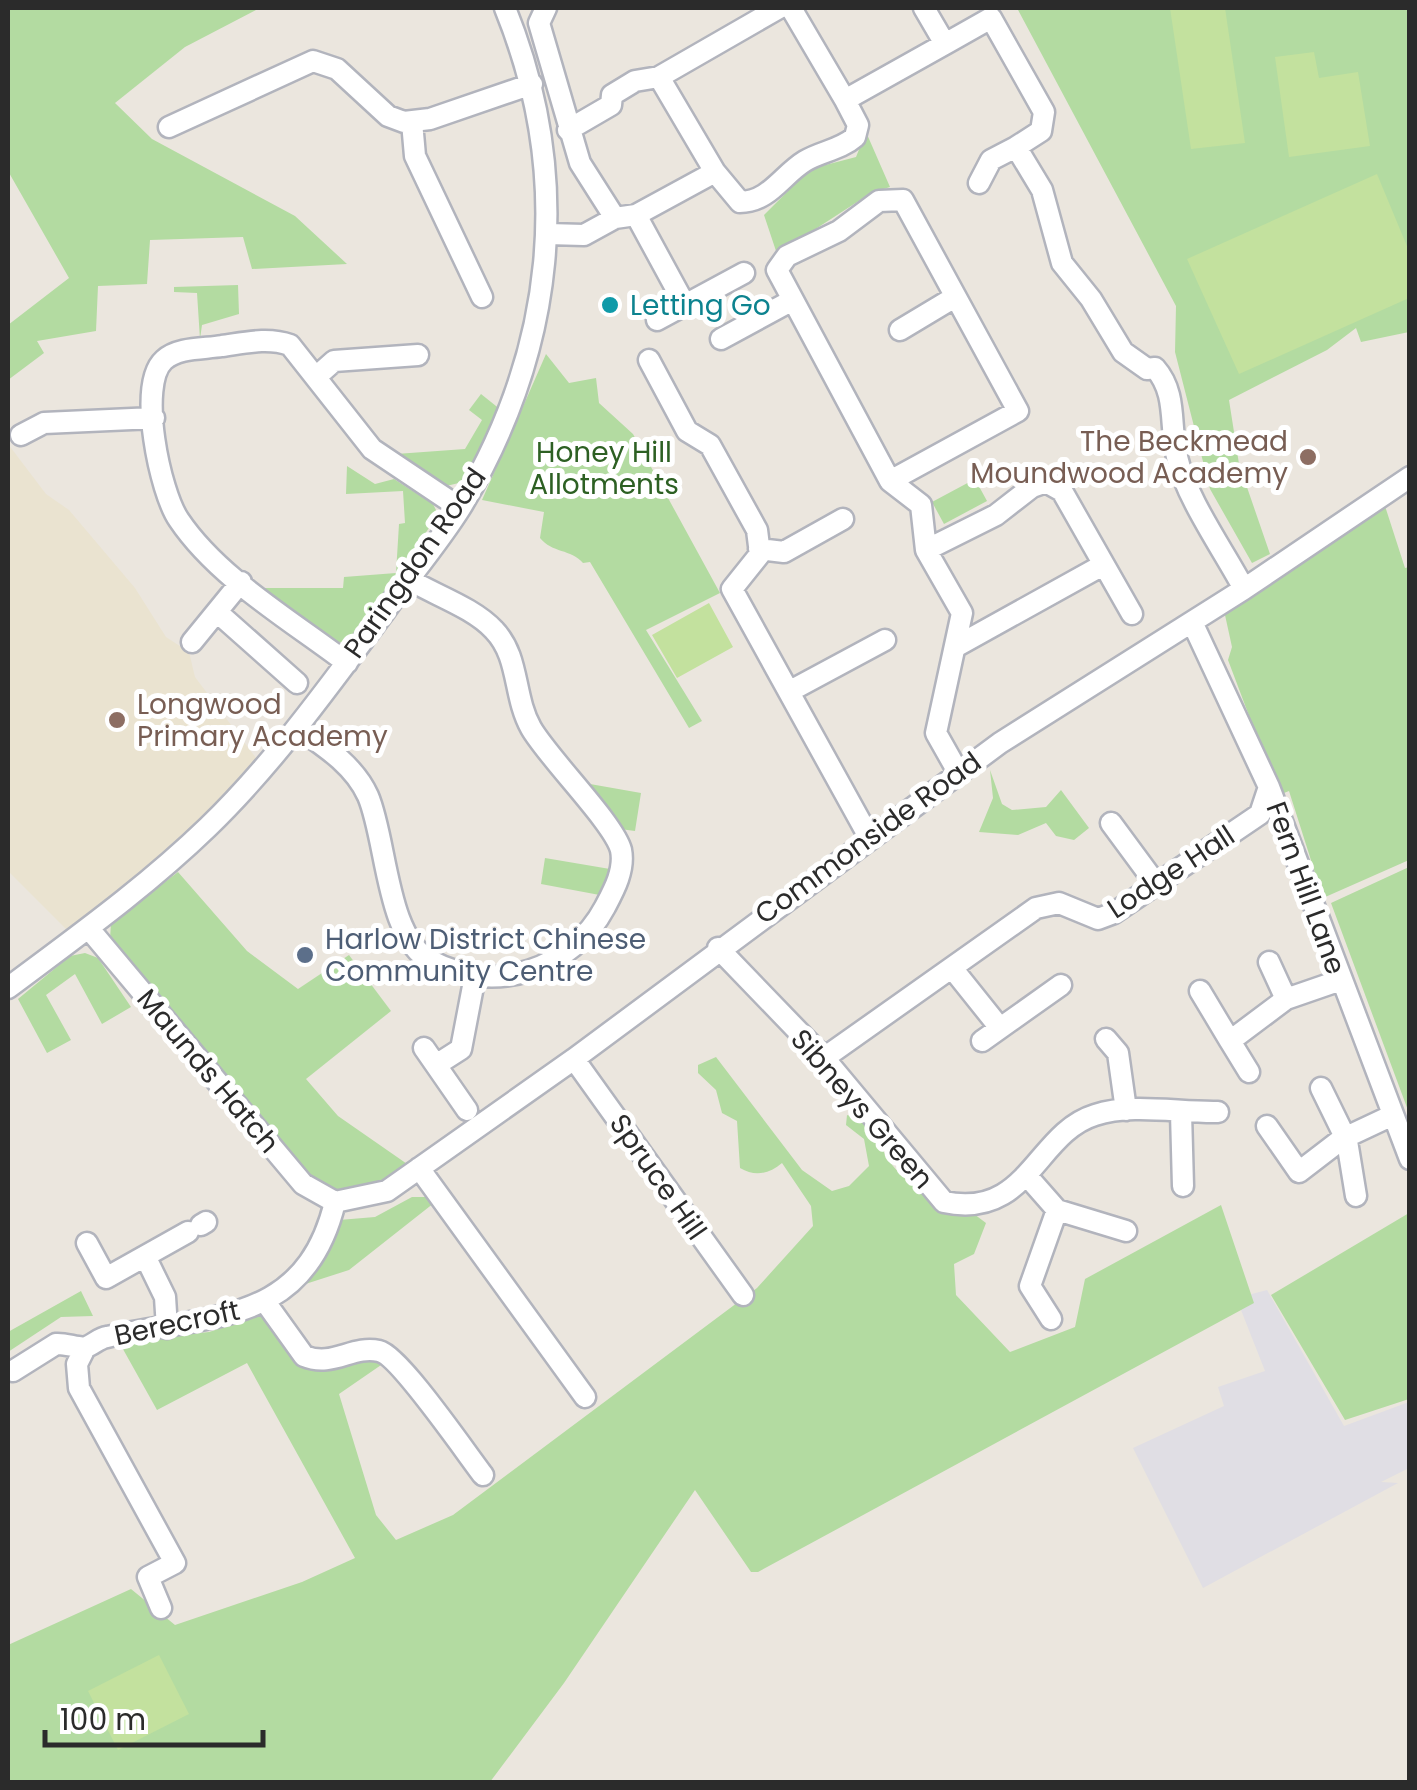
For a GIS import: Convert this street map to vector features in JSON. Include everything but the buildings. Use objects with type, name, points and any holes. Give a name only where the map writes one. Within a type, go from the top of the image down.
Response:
[{"type":"street","name":"Paringdon Road","points":[[8,988],[90,930],[206,829],[298,728],[460,508],[518,392],[544,287],[548,234],[542,135],[532,84],[505,8]]},
{"type":"street","points":[[546,8],[539,23],[580,163],[626,217],[685,305]]},
{"type":"street","points":[[732,8],[743,28]]},
{"type":"street","points":[[568,130],[611,105],[612,95],[635,81],[659,77],[779,8]]},
{"type":"street","points":[[659,77],[715,172],[740,202],[762,197],[807,160],[836,150],[856,137],[858,125],[792,8]]},
{"type":"street","points":[[924,8],[945,44]]},
{"type":"street","points":[[845,100],[991,18],[1044,112],[1040,131],[991,160],[980,182]]},
{"type":"street","points":[[169,127],[313,61],[337,69],[388,116],[412,122],[532,84]]},
{"type":"street","points":[[412,122],[415,156],[482,297]]},
{"type":"street","points":[[1016,147],[1042,190],[1062,263],[1091,299],[1123,352],[1164,379],[1177,458],[1244,589]]},
{"type":"street","points":[[548,234],[584,235],[715,172]]},
{"type":"street","points":[[890,481],[1018,411],[903,200],[880,201],[839,230],[786,256],[777,277],[890,481],[921,505],[926,550],[962,613],[936,734],[958,772]]},
{"type":"street","points":[[657,320],[744,273]]},
{"type":"street","points":[[900,330],[955,297]]},
{"type":"street","points":[[720,337],[791,301]]},
{"type":"street","points":[[346,663],[241,582],[177,518],[163,484],[150,390],[154,374],[164,360],[182,351],[279,342],[295,349],[372,448],[460,508]]},
{"type":"street","points":[[316,376],[334,361],[418,355]]},
{"type":"street","points":[[649,360],[687,431],[710,445],[757,530],[759,548],[752,566],[732,589],[792,690],[870,837]]},
{"type":"street","points":[[21,434],[44,424],[154,418]]},
{"type":"street","name":"Commonside Road","points":[[335,1202],[387,1191],[574,1059],[958,772],[1410,478]]},
{"type":"street","points":[[926,550],[996,515],[1032,487],[1046,482],[1062,491],[1132,614]]},
{"type":"street","points":[[759,548],[784,552],[844,519]]},
{"type":"street","points":[[957,646],[1104,565]]},
{"type":"street","points":[[298,728],[340,758],[366,792],[404,933],[428,960],[475,976],[536,970],[580,945],[593,931],[619,881],[620,849],[530,727],[510,652],[493,628],[410,580]]},
{"type":"street","points":[[192,642],[241,582]]},
{"type":"street","points":[[216,612],[297,683]]},
{"type":"street","name":"Fern Hill Lane","points":[[1192,622],[1269,787],[1410,1159]]},
{"type":"street","points":[[792,690],[885,640]]},
{"type":"street","name":"Lodge Hall","points":[[824,1058],[1036,908],[1058,903],[1098,919],[1156,884],[1260,814],[1269,787]]},
{"type":"street","points":[[1111,824],[1156,884]]},
{"type":"street","name":"Maunds Hatch","points":[[90,930],[303,1184],[335,1202]]},
{"type":"street","name":"Sibneys Green","points":[[718,948],[824,1058],[944,1202],[968,1207],[995,1198],[1028,1177],[1069,1131],[1091,1116],[1126,1110],[1218,1112]]},
{"type":"street","points":[[1269,962],[1286,999]]},
{"type":"street","points":[[952,968],[1000,1028]]},
{"type":"street","points":[[467,1110],[430,1056],[461,1049],[475,976]]},
{"type":"street","points":[[1230,1041],[1286,999],[1341,980]]},
{"type":"street","points":[[982,1041],[1061,985]]},
{"type":"street","points":[[1200,991],[1249,1072]]},
{"type":"street","points":[[1106,1039],[1118,1053],[1126,1110]]},
{"type":"street","name":"Spruce Hill","points":[[574,1059],[743,1295]]},
{"type":"street","points":[[1321,1088],[1345,1137],[1356,1196]]},
{"type":"street","points":[[1180,1112],[1183,1186]]},
{"type":"street","points":[[1267,1126],[1299,1172],[1345,1137],[1392,1116]]},
{"type":"street","points":[[419,1168],[584,1397]]},
{"type":"street","points":[[1028,1177],[1057,1210],[1126,1231]]},
{"type":"street","name":"Berecroft","points":[[13,1371],[56,1344],[84,1348],[104,1337],[167,1328],[266,1303],[299,1276],[320,1248],[335,1202]]},
{"type":"street","points":[[1050,1319],[1030,1286],[1057,1210]]},
{"type":"street","points":[[87,1244],[106,1278],[198,1226]]},
{"type":"street","points":[[145,1256],[165,1298],[167,1328]]},
{"type":"street","points":[[266,1303],[304,1356],[333,1361],[366,1349],[396,1359],[483,1475]]},
{"type":"street","name":"Berecroft","points":[[84,1348],[77,1364],[78,1388],[176,1563],[148,1577],[161,1608]]},
{"type":"shaded area","name":"Longwood Primary Academy","points":[[8,444],[46,494],[69,510],[135,588],[166,637],[189,652],[195,677],[259,762],[206,829],[168,849],[105,905],[67,930],[8,871]]},
{"type":"shaded area","points":[[1267,1290],[1344,1426],[1409,1402],[1409,1468],[1381,1482],[1398,1483],[1203,1588],[1133,1448],[1224,1406],[1218,1387],[1265,1371],[1241,1310],[1253,1303],[1248,1295]]},
{"type":"green space","points":[[8,8],[260,8],[185,47],[115,103],[152,139],[295,216],[347,264],[252,269],[243,237],[150,240],[147,284],[98,286],[96,331],[37,341],[44,353],[8,380],[8,325],[69,278],[8,171]]},
{"type":"green space","points":[[1017,8],[1409,8],[1409,332],[1361,342],[1356,328],[1327,350],[1229,400],[1239,464],[1270,554],[1252,563],[1210,489],[1175,352],[1176,306]]},
{"type":"green space","points":[[1170,8],[1225,8],[1245,143],[1191,149]]},
{"type":"green space","points":[[1314,52],[1319,78],[1358,72],[1370,146],[1289,157],[1275,57]]},
{"type":"green space","points":[[866,132],[890,187],[871,193],[777,254],[764,215],[810,169],[856,157]]},
{"type":"green space","points":[[1377,174],[1409,251],[1409,298],[1239,374],[1187,259]]},
{"type":"green space","points":[[238,285],[239,314],[202,325],[200,339],[197,293],[174,292],[174,287]]},
{"type":"green space","name":"Honey Hill Allotments","points":[[546,354],[569,383],[596,378],[599,403],[633,434],[720,593],[646,630],[702,721],[689,728],[590,562],[583,563],[540,538],[544,512],[482,500]]},
{"type":"green space","points":[[481,394],[501,410],[463,482],[442,487],[396,454],[465,449],[482,420],[469,410]]},
{"type":"green space","points":[[347,466],[375,484],[394,479],[433,504],[438,514],[359,635],[344,643],[332,641],[263,588],[343,588],[344,577],[396,573],[399,524],[405,523],[403,491],[346,494]]},
{"type":"green space","points":[[975,479],[987,501],[944,524],[932,502]]},
{"type":"green space","points":[[1385,506],[1405,568],[1409,567],[1409,860],[1323,898],[1289,791],[1279,795],[1228,660],[1232,647],[1225,615]]},
{"type":"green space","points":[[709,603],[733,647],[677,678],[652,635]]},
{"type":"green space","points":[[990,770],[1002,804],[1012,810],[1046,807],[1061,790],[1089,828],[1074,840],[1056,836],[1046,823],[1018,835],[979,832],[993,798]]},
{"type":"green space","points":[[590,784],[641,793],[635,831],[620,829]]},
{"type":"green space","points":[[545,858],[610,869],[605,896],[541,884]]},
{"type":"green space","points":[[1409,867],[1409,1113],[1331,903]]},
{"type":"green space","points":[[178,872],[247,951],[298,989],[349,955],[391,1011],[306,1079],[338,1116],[410,1166],[397,1176],[371,1189],[346,1191],[305,1174],[110,939],[111,923]]},
{"type":"green space","points":[[85,953],[98,958],[131,1007],[102,1024],[75,974],[46,995],[71,1040],[47,1053],[18,999],[70,956]]},
{"type":"green space","points":[[716,1057],[802,1170],[832,1191],[849,1186],[869,1166],[864,1139],[846,1125],[847,1115],[877,1129],[890,1162],[950,1215],[970,1211],[986,1223],[974,1254],[954,1264],[956,1295],[1010,1352],[1075,1327],[1085,1279],[1221,1205],[1254,1303],[758,1572],[751,1572],[695,1490],[564,1683],[490,1782],[8,1782],[8,1645],[131,1589],[175,1625],[302,1582],[355,1558],[247,1363],[157,1410],[119,1342],[209,1332],[263,1315],[279,1340],[306,1360],[348,1356],[384,1363],[339,1394],[376,1515],[396,1540],[453,1515],[757,1288],[813,1226],[811,1206],[782,1163],[762,1173],[740,1168],[737,1121],[722,1113],[716,1090],[698,1073],[698,1065]]},
{"type":"green space","points":[[412,1197],[431,1197],[434,1203],[349,1270],[293,1288],[324,1253],[339,1220],[375,1217]]},
{"type":"green space","points":[[1409,1213],[1409,1399],[1345,1420],[1271,1295]]},
{"type":"green space","points":[[81,1291],[93,1316],[61,1317],[8,1352],[8,1332]]},
{"type":"green space","points":[[159,1655],[189,1714],[118,1750],[88,1691]]},
{"type":"place","name":"Letting Go","points":[[610,305]]},
{"type":"place","name":"The Beckmead Moundwood Academy","points":[[1308,457]]},
{"type":"place","name":"Longwood Primary Academy","points":[[117,720]]},
{"type":"place","name":"Harlow District Chinese Community Centre","points":[[305,955]]}]
